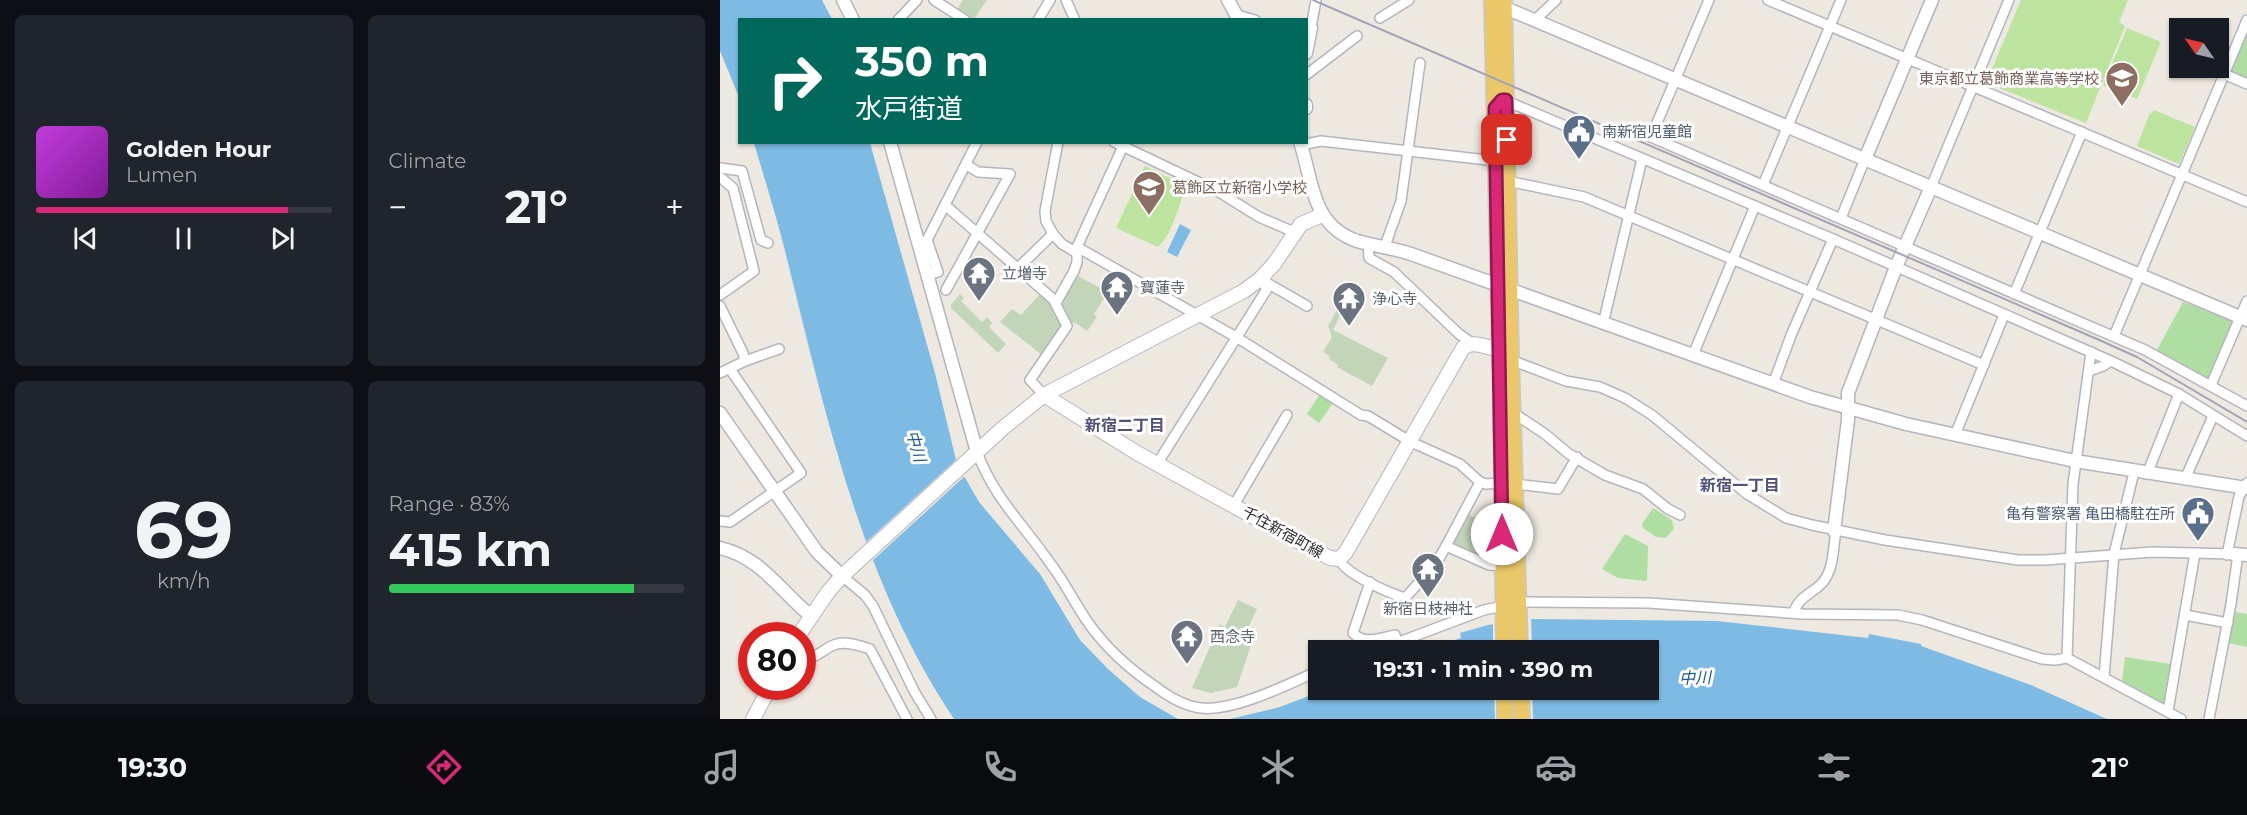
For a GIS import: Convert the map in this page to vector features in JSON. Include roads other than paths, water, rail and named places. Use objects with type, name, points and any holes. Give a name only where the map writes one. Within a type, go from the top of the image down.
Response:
[{"type":"highway","points":[[1498,2],[1500,104],[1508,181],[1504,288]]},
{"type":"highway","points":[[1500,104],[1496,161],[1504,288],[1508,484],[1520,640]]},
{"type":"highway","points":[[1504,640],[1502,566],[1512,412],[1505,354]]},
{"type":"highway","points":[[1504,700],[1505,719]]},
{"type":"highway","points":[[1521,700],[1522,719]]},
{"type":"main road","points":[[807,622],[842,576],[1018,415],[1044,395],[1076,376],[1199,316],[1244,291],[1274,264],[1301,224],[1322,215]]},
{"type":"main road","name":"千住新宿町線","points":[[1044,395],[1157,464],[1312,549],[1339,560],[1346,552],[1411,442],[1463,348],[1468,344],[1473,344]]},
{"type":"main road","points":[[1473,344],[1505,354]]},
{"type":"main road","points":[[753,719],[764,700]]},
{"type":"street","points":[[843,0],[852,18]]},
{"type":"street","points":[[900,18],[917,0]]},
{"type":"street","points":[[934,0],[961,18]]},
{"type":"street","points":[[1039,18],[1050,0]]},
{"type":"street","points":[[1066,0],[1074,18]]},
{"type":"street","points":[[1228,0],[1238,17]]},
{"type":"street","points":[[1308,41],[1316,0]]},
{"type":"street","points":[[1380,18],[1409,0]]},
{"type":"street","points":[[1535,20],[1556,0]]},
{"type":"street","points":[[1709,0],[1651,137],[2114,336],[2211,385],[2247,406]]},
{"type":"street","points":[[1768,0],[2247,202]]},
{"type":"street","points":[[1763,185],[1841,0]]},
{"type":"street","points":[[1841,218],[1932,0]]},
{"type":"street","points":[[1794,613],[1798,602],[1824,581],[1828,573],[1848,420],[1848,393],[1896,267],[2009,0]]},
{"type":"street","points":[[1498,2],[1676,80],[2244,319]]},
{"type":"street","points":[[2229,62],[2247,20]]},
{"type":"street","points":[[1308,73],[1357,36]]},
{"type":"street","points":[[1385,246],[1401,201],[1420,63]]},
{"type":"street","points":[[2229,76],[2247,84]]},
{"type":"street","points":[[2114,336],[2222,78]]},
{"type":"street","points":[[1500,104],[1755,206],[2091,352],[2179,394],[2247,436]]},
{"type":"street","points":[[2014,294],[2082,132]]},
{"type":"street","points":[[1308,143],[1321,141],[1496,161]]},
{"type":"street","points":[[891,144],[928,275],[975,455],[1004,505],[1053,566],[1096,632],[1119,658],[1164,693],[1190,706],[1217,708],[1245,700],[1308,675]]},
{"type":"street","points":[[928,275],[938,272],[927,240],[977,144]]},
{"type":"street","points":[[1058,144],[1045,211],[1046,221],[1062,244],[1236,337],[1361,415],[1368,416],[1411,442],[1460,464],[1480,482],[1558,489],[1577,457]]},
{"type":"street","points":[[1056,303],[1074,271],[1077,250],[1121,144],[1219,192],[1259,217],[1294,232]]},
{"type":"street","points":[[1301,144],[1322,215],[1336,229],[1356,240],[1385,246],[1429,260],[1603,324],[1847,409],[2075,461],[2147,474],[2246,486],[2239,496],[2236,554],[2228,623],[2209,719]]},
{"type":"street","points":[[1603,324],[1642,159]]},
{"type":"street","points":[[946,290],[1010,174],[978,172],[966,165]]},
{"type":"street","points":[[720,168],[742,171],[761,240],[768,243]]},
{"type":"street","points":[[720,177],[733,188],[754,271],[720,294]]},
{"type":"street","points":[[1508,181],[1584,197],[1984,365]]},
{"type":"street","points":[[945,206],[1056,303],[1067,326],[1030,380],[1044,395]]},
{"type":"street","points":[[1693,355],[1755,206]]},
{"type":"street","points":[[1018,268],[1053,234]]},
{"type":"street","points":[[1773,384],[1833,239]]},
{"type":"street","points":[[1368,243],[1369,258],[1394,272],[1473,344]]},
{"type":"street","points":[[1260,279],[1307,306]]},
{"type":"street","points":[[1157,464],[1267,289],[1260,279]]},
{"type":"street","points":[[2211,385],[2244,319],[2247,301]]},
{"type":"street","points":[[720,306],[745,361]]},
{"type":"street","points":[[1955,435],[2004,315]]},
{"type":"street","points":[[720,374],[745,361],[779,349]]},
{"type":"street","points":[[2067,658],[2075,461],[2091,352]]},
{"type":"street","points":[[1505,354],[1566,381],[1600,387],[1625,398],[1652,415],[1747,494],[1786,518],[1835,531],[1998,558],[2034,561],[2114,554],[2236,554]]},
{"type":"street","points":[[2090,371],[2111,361]]},
{"type":"street","points":[[720,520],[730,522],[801,473],[730,369]]},
{"type":"street","points":[[2147,474],[2179,394]]},
{"type":"street","points":[[1512,412],[1567,452],[1605,474],[1643,489],[1668,509],[1680,515]]},
{"type":"street","points":[[720,413],[817,552],[865,595],[873,606],[909,681],[931,719]]},
{"type":"street","points":[[1234,505],[1287,415]]},
{"type":"street","points":[[2185,479],[2213,416]]},
{"type":"street","points":[[2104,677],[2114,554],[2134,472]]},
{"type":"street","points":[[1339,560],[1341,566],[1405,598],[1436,564],[1480,482]]},
{"type":"street","points":[[1446,546],[1489,565],[1502,566]]},
{"type":"street","points":[[720,548],[749,559],[764,570],[811,616]]},
{"type":"street","points":[[2168,711],[2194,553]]},
{"type":"street","points":[[1370,582],[1353,633],[1358,638],[1369,640],[1395,635],[1397,640]]},
{"type":"street","points":[[1519,608],[1589,601],[1688,604],[1794,613],[1898,615],[1922,620],[2042,659],[2067,658],[2181,719]]},
{"type":"street","points":[[1406,640],[1484,610],[1503,611]]},
{"type":"street","points":[[2185,615],[2228,623]]},
{"type":"street","points":[[816,656],[837,644],[870,649],[906,719]]},
{"type":"water","points":[[720,0],[822,0],[831,18],[738,18],[738,95],[720,51]]},
{"type":"water","name":"中川","points":[[754,144],[870,144],[935,373],[957,464],[979,502],[1040,574],[1080,640],[1140,697],[1178,719],[954,719],[921,665],[893,608],[869,550],[849,491],[814,370],[781,234]]},
{"type":"water","points":[[1180,224],[1191,230],[1177,257],[1167,252]]},
{"type":"water","name":"中川","points":[[1533,619],[1717,621],[1868,638],[1869,634],[1921,644],[1921,646],[2031,685],[2107,719],[1230,719],[1280,707],[1308,696],[1308,700],[1659,700],[1659,640],[1456,640],[1461,638],[1460,633],[1488,625]]},
{"type":"railway","points":[[1313,0],[2137,357],[2247,422]]},
{"type":"place","name":"東京都立葛飾商業高等学校","points":[[2122,107]]},
{"type":"place","name":"南新宿児童館","points":[[1579,160]]},
{"type":"place","name":"葛飾区立新宿小学校","points":[[1149,216]]},
{"type":"place","name":"立増寺","points":[[979,302]]},
{"type":"place","name":"寶蓮寺","points":[[1117,316]]},
{"type":"place","name":"浄心寺","points":[[1349,327]]},
{"type":"place","name":"亀有警察署 亀田橋駐在所","points":[[2198,542]]},
{"type":"place","name":"新宿日枝神社","points":[[1428,598]]},
{"type":"place","name":"西念寺","points":[[1187,665]]},
{"type":"district","name":"新宿二丁目","points":[[1125,425]]},
{"type":"district","name":"新宿一丁目","points":[[1740,485]]}]
